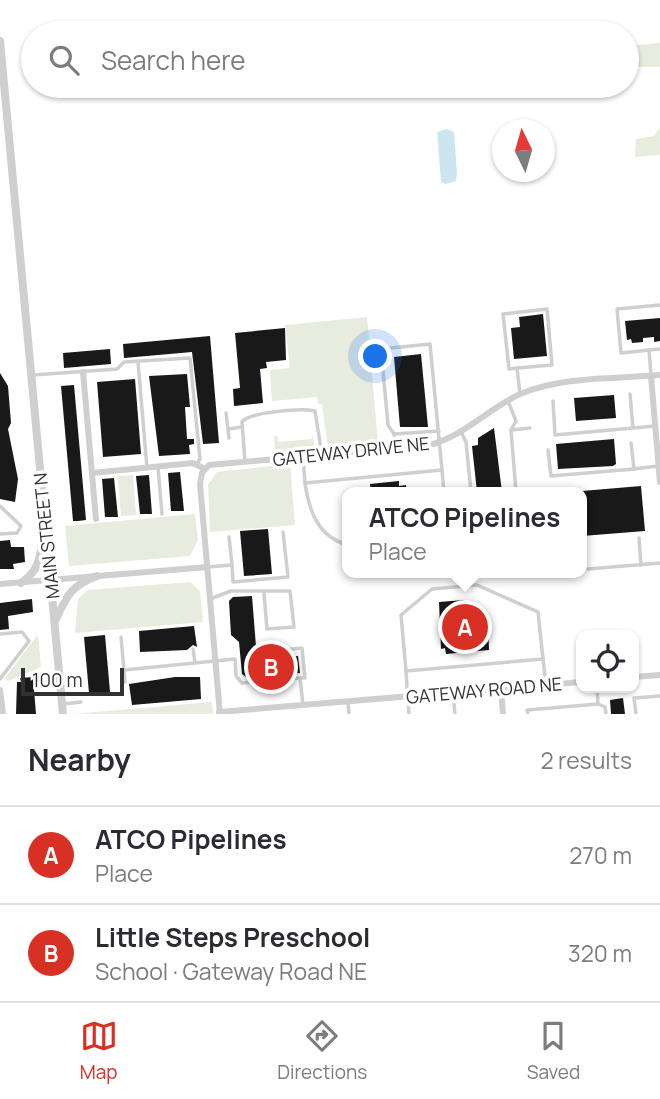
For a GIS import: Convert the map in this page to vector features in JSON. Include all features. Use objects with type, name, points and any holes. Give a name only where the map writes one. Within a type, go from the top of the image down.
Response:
[{"type":"street","name":"MAIN STREET N","points":[[0,41],[63,714]]},
{"type":"street","points":[[83,372],[96,519]]},
{"type":"street","name":"GATEWAY DRIVE NE","points":[[205,469],[209,465],[440,442],[461,432],[520,394],[551,384],[660,375]]},
{"type":"street","points":[[651,376],[657,404],[655,426],[660,482]]},
{"type":"street","points":[[92,472],[197,465],[205,469],[201,484],[220,713]]},
{"type":"street","points":[[21,583],[32,576],[40,562],[44,521]]},
{"type":"street","points":[[0,584],[208,567]]},
{"type":"street","points":[[55,622],[69,590],[97,576]]},
{"type":"street","points":[[639,677],[660,675]]},
{"type":"street","name":"GATEWAY ROAD NE","points":[[220,713],[576,682]]},
{"type":"street","points":[[501,689],[503,714]]},
{"type":"street","points":[[0,690],[3,714]]},
{"type":"lane","points":[[660,305],[617,309],[621,353],[660,349]]},
{"type":"lane","points":[[547,310],[552,365],[517,368],[509,369],[503,314],[547,310]]},
{"type":"lane","points":[[396,448],[394,434],[387,425],[381,349],[430,344],[444,487]]},
{"type":"lane","points":[[649,350],[651,376]]},
{"type":"lane","points":[[31,376],[117,369],[121,363],[190,358],[200,459],[197,465]]},
{"type":"lane","points":[[138,362],[147,468]]},
{"type":"lane","points":[[517,368],[520,394]]},
{"type":"lane","points":[[631,394],[633,428]]},
{"type":"lane","points":[[508,401],[516,421],[512,429],[516,487]]},
{"type":"lane","points":[[553,401],[555,435],[655,426]]},
{"type":"lane","points":[[245,462],[242,422],[248,415],[315,411],[321,455]]},
{"type":"lane","points":[[226,413],[229,438]]},
{"type":"lane","points":[[228,429],[242,427]]},
{"type":"lane","points":[[512,429],[530,428]]},
{"type":"lane","points":[[394,434],[439,431]]},
{"type":"lane","points":[[461,432],[466,442],[470,487]]},
{"type":"lane","points":[[631,443],[634,469]]},
{"type":"lane","points":[[548,450],[551,476],[659,466]]},
{"type":"lane","points":[[303,457],[311,514],[332,541],[342,544]]},
{"type":"lane","points":[[158,467],[162,514]]},
{"type":"lane","points":[[305,483],[443,471]]},
{"type":"lane","points":[[0,506],[21,526],[17,533],[0,534]]},
{"type":"lane","points":[[229,537],[233,582],[288,577],[283,532]]},
{"type":"lane","points":[[639,538],[641,565]]},
{"type":"lane","points":[[588,569],[660,563]]},
{"type":"lane","points":[[208,567],[232,565]]},
{"type":"lane","points":[[409,714],[401,615],[432,589],[477,585],[538,612],[546,685]]},
{"type":"lane","points":[[210,599],[231,591],[255,589],[264,594],[290,591],[294,627],[267,629],[264,594]]},
{"type":"lane","points":[[0,634],[22,632],[29,640],[0,679]]},
{"type":"lane","points":[[121,637],[125,682]]},
{"type":"lane","points":[[124,670],[235,659],[236,677],[242,683],[305,678],[302,648],[262,652]]},
{"type":"lane","points":[[193,649],[195,663]]},
{"type":"lane","points":[[406,670],[543,659]]},
{"type":"lane","points":[[300,678],[303,705]]},
{"type":"lane","points":[[453,692],[456,714]]},
{"type":"lane","points":[[597,693],[598,704]]},
{"type":"lane","points":[[636,714],[635,698],[660,696]]},
{"type":"lane","points":[[62,704],[82,702]]},
{"type":"lane","points":[[348,702],[349,714]]},
{"type":"lane","points":[[528,714],[527,710],[598,704],[605,707],[606,714]]},
{"type":"shaded area","points":[[660,43],[660,67],[639,67],[639,45]]},
{"type":"shaded area","points":[[660,127],[660,155],[635,157],[636,139],[654,136]]},
{"type":"shaded area","points":[[367,317],[378,443],[328,447],[322,404],[318,404],[317,397],[272,401],[270,370],[290,368],[285,325]]},
{"type":"shaded area","points":[[313,433],[314,449],[275,452],[274,436],[277,436],[279,442],[312,439]]},
{"type":"shaded area","points":[[290,464],[295,525],[210,532],[208,485],[217,472]]},
{"type":"shaded area","points":[[133,475],[136,515],[121,516],[118,476]]},
{"type":"shaded area","points":[[195,514],[198,540],[190,556],[69,566],[65,526]]},
{"type":"shaded area","points":[[190,582],[200,591],[203,622],[75,633],[78,599],[88,590]]},
{"type":"shaded area","points":[[38,634],[41,667],[8,681],[5,678]]},
{"type":"shaded area","points":[[211,702],[213,714],[73,714]]},
{"type":"water","points":[[447,129],[454,132],[457,174],[456,181],[446,184],[441,182],[437,132]]},
{"type":"building","points":[[543,314],[547,356],[514,359],[511,328],[520,327],[519,317]]},
{"type":"building","points":[[660,318],[660,341],[654,342],[654,337],[643,338],[643,342],[632,343],[631,339],[627,340],[625,321]]},
{"type":"building","points":[[285,328],[286,360],[266,362],[267,368],[260,369],[263,403],[234,406],[233,389],[240,388],[235,333]]},
{"type":"building","points":[[210,336],[219,443],[203,444],[192,352],[124,358],[123,344]]},
{"type":"building","points":[[110,349],[111,364],[64,368],[63,353]]},
{"type":"building","points":[[421,354],[428,427],[400,427],[394,357]]},
{"type":"building","points":[[0,373],[8,386],[11,423],[8,429],[18,479],[15,502],[0,499]]},
{"type":"building","points":[[187,374],[190,407],[185,407],[187,439],[194,439],[194,444],[189,445],[190,454],[159,456],[149,376]]},
{"type":"building","points":[[135,379],[141,454],[103,457],[97,382]]},
{"type":"building","points":[[74,385],[86,520],[78,521],[73,521],[61,386]]},
{"type":"building","points":[[614,395],[616,418],[576,421],[574,398]]},
{"type":"building","points":[[494,428],[501,487],[476,487],[472,446],[478,445],[478,438]]},
{"type":"building","points":[[614,439],[616,464],[613,466],[558,469],[556,444]]},
{"type":"building","points":[[180,472],[184,511],[171,511],[168,473]]},
{"type":"building","points":[[149,475],[152,514],[140,514],[136,476]]},
{"type":"building","points":[[114,478],[118,517],[105,517],[102,479]]},
{"type":"building","points":[[399,481],[399,486],[406,487],[370,487],[370,484]]},
{"type":"building","points":[[641,486],[645,531],[587,536],[587,491]]},
{"type":"building","points":[[268,529],[272,574],[244,576],[240,531]]},
{"type":"building","points":[[10,540],[11,547],[24,547],[25,562],[13,564],[14,569],[0,569],[0,541]]},
{"type":"building","points":[[252,596],[257,659],[298,656],[300,673],[246,677],[242,674],[239,642],[231,635],[229,601],[233,597]]},
{"type":"building","points":[[32,599],[33,612],[8,616],[9,629],[0,630],[0,603]]},
{"type":"building","points":[[464,600],[466,624],[488,622],[489,650],[446,654],[445,648],[441,649],[439,602]]},
{"type":"building","points":[[194,626],[197,647],[193,645],[187,650],[140,652],[139,631]]},
{"type":"building","points":[[105,635],[110,692],[89,693],[84,637]]},
{"type":"building","points":[[33,677],[36,714],[16,714],[17,682],[21,682],[20,678]]},
{"type":"building","points":[[175,677],[200,677],[201,699],[132,705],[129,684]]},
{"type":"building","points":[[623,698],[625,714],[611,714],[610,700]]},
{"type":"place","name":"ATCO Pipelines","points":[[465,627]]},
{"type":"place","name":"Little Steps Preschool","points":[[271,667]]}]
